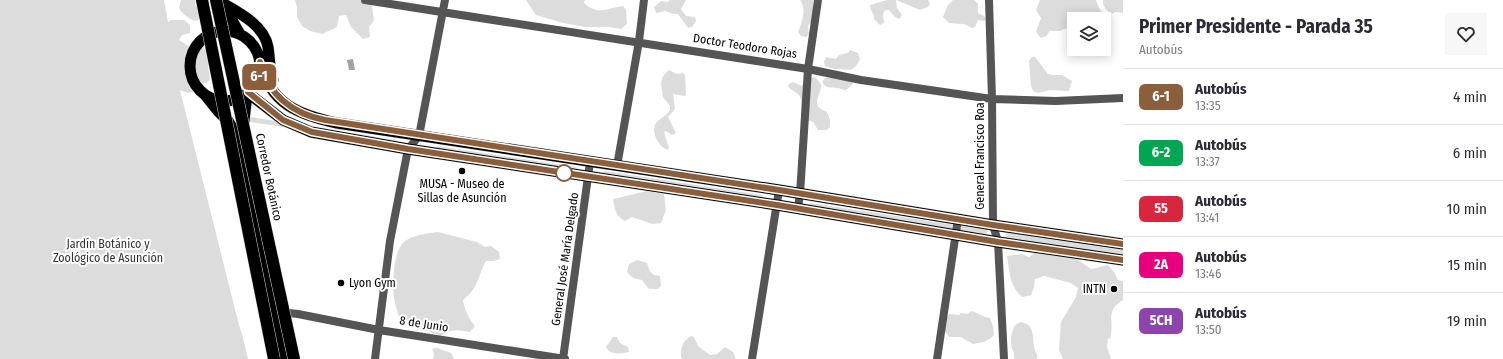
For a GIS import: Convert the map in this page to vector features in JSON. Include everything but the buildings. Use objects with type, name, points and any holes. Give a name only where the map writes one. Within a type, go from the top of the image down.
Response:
[{"type":"highway","points":[[202,0],[274,359]]},
{"type":"highway","points":[[203,39],[206,24],[206,0]]},
{"type":"highway","points":[[216,0],[230,14],[232,21],[240,34],[254,45],[258,53],[262,72],[272,90],[284,103],[296,111],[312,118],[419,136],[779,190],[958,218],[993,225],[1123,244]]},
{"type":"highway","points":[[216,0],[254,24],[264,35],[268,45],[270,71],[274,83],[289,100],[312,118]]},
{"type":"highway","name":"Corredor Botánico","points":[[216,0],[294,359]]},
{"type":"highway","points":[[240,34],[222,31],[214,33],[203,39],[196,46],[190,68],[198,88],[228,121],[238,142],[283,359]]},
{"type":"highway","points":[[206,96],[224,101],[232,100],[247,93],[257,82],[260,62]]},
{"type":"highway","points":[[247,93],[283,120],[312,132],[408,149],[798,208],[998,242],[1123,260]]},
{"type":"highway","points":[[247,93],[242,142],[289,359]]},
{"type":"street","name":"Doctor Teodoro Rojas","points":[[365,0],[443,13],[639,41],[808,69],[861,80],[992,99],[1056,101],[1123,98]]},
{"type":"street","points":[[375,359],[390,241],[408,149],[419,136],[445,0]]},
{"type":"street","points":[[617,166],[639,41],[644,0]]},
{"type":"street","points":[[798,208],[808,69],[818,0]]},
{"type":"street","name":"General Francisco Roa","points":[[990,0],[993,225],[998,242],[1004,359]]},
{"type":"street","name":"General José María Delgado","points":[[564,359],[590,162]]},
{"type":"street","points":[[752,359],[779,190]]},
{"type":"street","points":[[937,359],[958,218]]},
{"type":"street","name":"8 de Junio","points":[[279,312],[298,314],[379,330],[564,359]]},
{"type":"green space","name":"Jardín Botánico y Zoológico de Asunción","points":[[0,0],[164,0],[168,22],[171,20],[184,20],[190,25],[190,33],[182,35],[179,40],[188,46],[195,42],[200,42],[204,49],[208,52],[210,80],[206,83],[198,83],[193,92],[188,93],[180,90],[248,359],[0,359]]},
{"type":"green space","points":[[181,0],[195,0],[195,4],[201,13],[200,18],[196,21],[184,14],[179,8]]},
{"type":"green space","points":[[295,0],[371,0],[374,20],[369,27],[370,37],[363,39],[351,27],[346,15],[339,16],[337,27],[322,34],[310,31],[302,26],[297,17]]},
{"type":"green space","points":[[526,0],[585,0],[584,3],[589,7],[598,10],[623,6],[626,10],[627,24],[621,29],[609,27],[586,27],[563,23],[536,15]]},
{"type":"green space","points":[[670,0],[686,0],[681,9],[686,16],[695,17],[696,21],[692,27],[688,28],[678,14],[665,11],[656,13],[654,7],[661,1],[668,2]]},
{"type":"green space","points":[[800,0],[813,0],[813,18],[808,26],[809,34],[806,37],[801,36],[798,32],[803,11]]},
{"type":"green space","points":[[887,0],[896,0],[897,8],[902,15],[899,19],[889,10],[885,10],[883,14],[884,23],[880,25],[874,19],[870,5]]},
{"type":"green space","points":[[896,0],[928,0],[930,4],[928,7],[920,10]]},
{"type":"green space","points":[[953,0],[974,0],[978,4],[978,13],[986,19],[984,21],[978,20],[975,27],[972,28],[964,24],[949,23],[943,17],[948,5]]},
{"type":"green space","points":[[1040,0],[1096,0],[1102,12],[1067,12],[1067,28],[1060,31],[1049,31],[1046,36],[1041,38],[1036,32],[1041,18],[1036,10]]},
{"type":"green space","points":[[1103,0],[1123,0],[1123,13],[1115,12],[1112,14],[1103,4]]},
{"type":"green space","points":[[850,50],[858,53],[860,60],[851,70],[835,69],[825,66],[824,62],[826,57],[836,59],[839,55],[848,53]]},
{"type":"green space","points":[[1032,57],[1035,57],[1048,74],[1062,75],[1072,81],[1069,91],[1050,90],[1038,93],[1033,91],[1031,86],[1029,61]]},
{"type":"green space","points":[[669,70],[677,74],[683,73],[685,75],[686,94],[685,96],[673,94],[675,109],[668,117],[676,133],[672,135],[666,131],[664,132],[669,148],[667,150],[658,142],[654,127],[656,123],[670,110],[670,106],[663,97],[661,83],[663,76]]},
{"type":"green space","points":[[815,77],[821,84],[821,89],[817,100],[818,106],[827,112],[830,120],[830,127],[827,130],[818,130],[813,122],[804,119],[800,97],[788,86],[793,82],[801,86],[810,78]]},
{"type":"green space","points":[[832,77],[853,80],[853,84],[845,90],[827,87],[822,82],[825,78]]},
{"type":"green space","points":[[251,117],[396,140],[397,143],[395,144],[250,122],[249,120]]},
{"type":"green space","points":[[437,146],[576,167],[578,169],[434,149]]},
{"type":"green space","points":[[605,171],[762,195],[764,199],[602,174]]},
{"type":"green space","points":[[647,191],[664,194],[666,210],[661,223],[653,224],[632,217],[625,221],[619,217],[616,212],[613,199]]},
{"type":"green space","points":[[811,203],[988,231],[986,234],[810,208],[809,204]]},
{"type":"green space","points":[[438,232],[477,242],[485,247],[491,246],[499,252],[500,259],[486,261],[475,287],[463,300],[467,314],[475,326],[470,332],[459,330],[445,333],[441,336],[400,319],[397,312],[394,298],[393,278],[399,248],[405,241],[412,237]]},
{"type":"green space","points":[[1008,233],[1123,250],[1123,255],[1007,237],[1006,234]]},
{"type":"green space","points":[[1036,252],[1060,254],[1067,258],[1077,259],[1091,269],[1108,265],[1118,280],[1123,281],[1123,300],[1114,308],[1111,318],[1111,333],[1110,339],[1108,338],[1107,347],[1111,359],[1063,359],[1059,350],[1061,322],[1076,297],[1078,288],[1071,283],[1044,276],[1035,279],[1031,295],[1022,297],[1012,283],[1007,256],[1022,254],[1029,257]]},
{"type":"green space","points":[[637,260],[647,263],[649,269],[654,275],[660,276],[660,288],[649,289],[642,280],[633,278],[627,272],[629,264]]},
{"type":"green space","points":[[971,311],[990,318],[994,335],[984,342],[973,344],[961,337],[949,337],[943,329],[945,320],[949,314],[968,314]]},
{"type":"green space","points":[[1021,322],[1029,326],[1031,330],[1037,359],[1014,359],[1011,343],[1012,334],[1015,325]]},
{"type":"green space","points":[[691,336],[694,337],[698,346],[710,355],[717,354],[725,347],[733,352],[736,359],[683,359],[681,357],[681,351],[683,345]]},
{"type":"green space","points":[[613,337],[617,337],[620,343],[628,347],[629,352],[613,353],[608,350],[606,347]]},
{"type":"green space","points":[[437,348],[451,353],[454,359],[433,359],[434,354],[432,349]]},
{"type":"shaded area","points":[[353,59],[355,70],[349,70],[347,60]]},
{"type":"bus line","name":"6-1","points":[[1123,244],[312,118],[296,111],[284,103],[272,90],[262,72],[260,62],[257,82],[248,92],[283,120],[312,132],[408,149],[777,205],[998,242],[1123,260]]},
{"type":"place","name":"MUSA - Museo de Sillas de Asunción","points":[[462,171]]},
{"type":"place","name":"Lyon Gym","points":[[341,283]]},
{"type":"place","name":"INTN","points":[[1114,289]]}]
